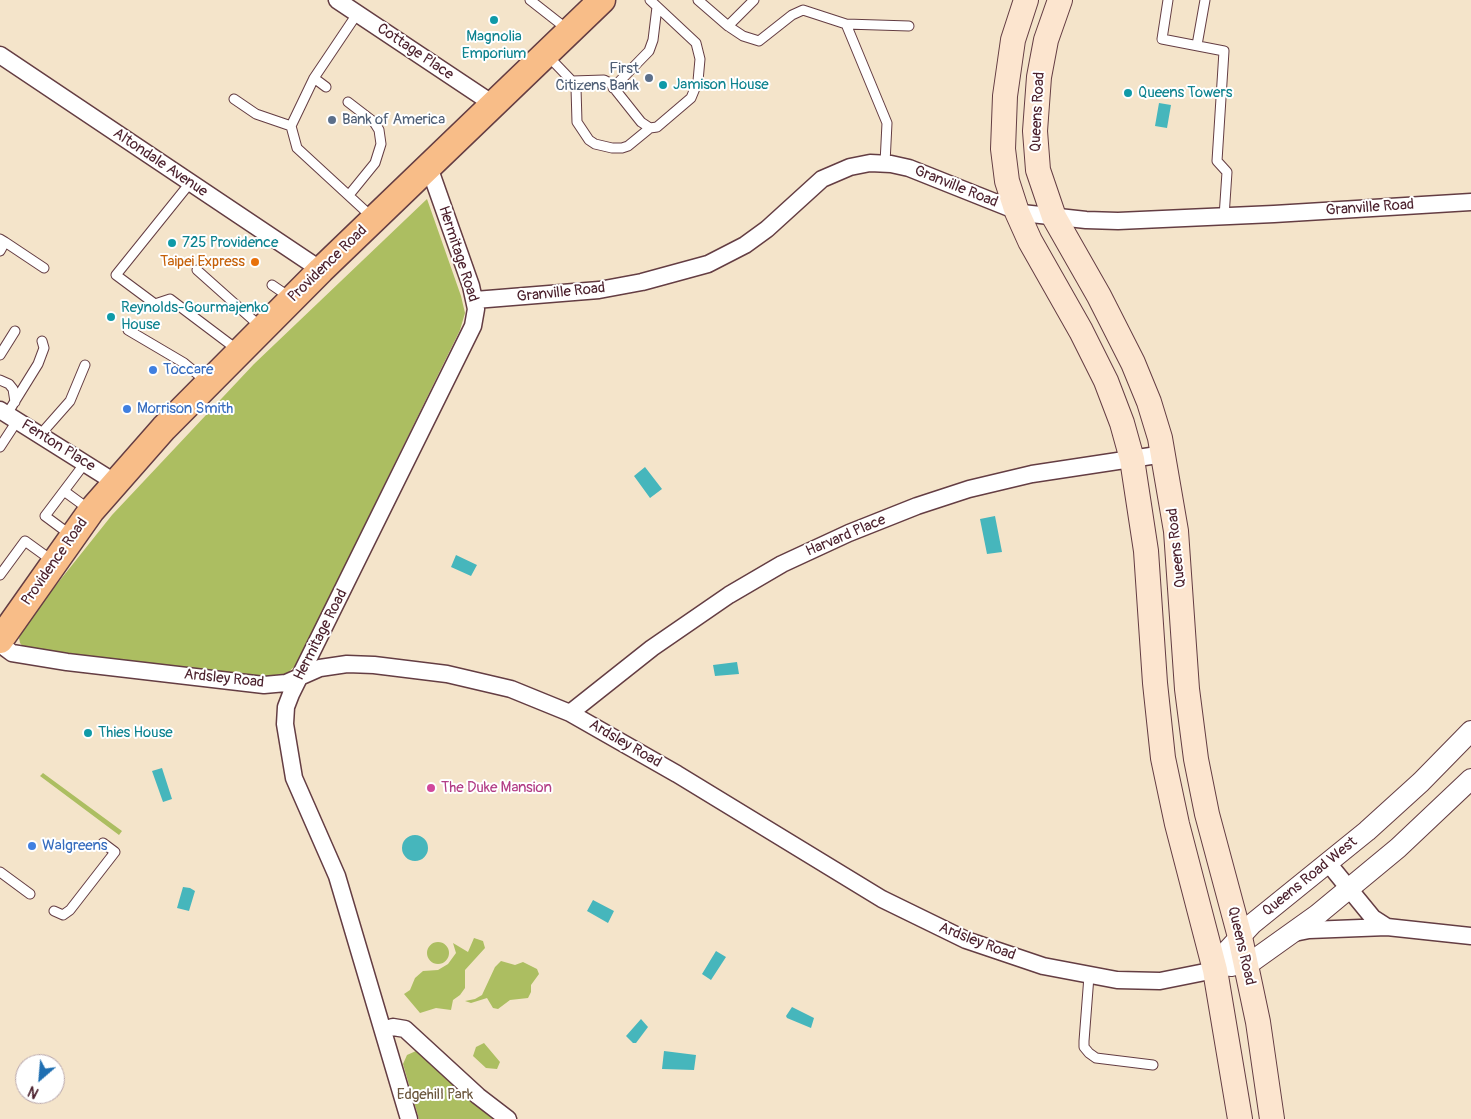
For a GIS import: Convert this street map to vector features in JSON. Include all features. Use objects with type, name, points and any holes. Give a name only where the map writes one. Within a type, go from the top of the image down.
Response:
[{"type":"main road","name":"Providence Road","points":[[0,642],[91,511],[207,382],[262,328],[282,292],[321,270],[602,0]]},
{"type":"main road","name":"Queens Road","points":[[1026,0],[1011,52],[1003,115],[1004,164],[1017,212],[1034,250],[1094,357],[1122,423],[1132,458],[1146,551],[1158,716],[1171,800],[1215,970],[1240,1119]]},
{"type":"main road","name":"Queens Road","points":[[1060,0],[1041,62],[1035,131],[1038,170],[1054,218],[1099,296],[1134,363],[1149,402],[1164,454],[1176,531],[1190,714],[1201,788],[1240,936],[1258,1022],[1272,1119]]},
{"type":"main road","points":[[1158,716],[1190,714]]},
{"type":"street","name":"Cottage Place","points":[[337,0],[493,104]]},
{"type":"street","name":"Altondale Avenue","points":[[0,55],[321,270]]},
{"type":"street","name":"Granville Road","points":[[475,300],[599,290],[642,282],[708,264],[733,252],[767,229],[822,179],[850,167],[884,163],[923,173],[1017,212],[1054,218],[1118,221],[1471,202]]},
{"type":"street","name":"Hermitage Road","points":[[410,1119],[337,876],[290,767],[285,724],[286,706],[300,675],[473,326],[476,309],[475,300],[429,166]]},
{"type":"street","name":"Fenton Place","points":[[10,412],[40,435],[116,483]]},
{"type":"street","name":"Harvard Place","points":[[570,713],[652,648],[729,594],[782,564],[849,533],[917,506],[1032,474],[1164,454]]},
{"type":"street","name":"Ardsley Road","points":[[0,642],[12,653],[67,662],[264,685],[279,684],[320,668],[347,664],[374,664],[447,674],[511,689],[570,713],[677,774],[876,896],[923,921],[1011,956],[1089,976],[1124,981],[1160,981],[1215,970]]},
{"type":"street","name":"Queens Road West","points":[[1215,970],[1221,958],[1258,919],[1397,804],[1471,731]]},
{"type":"street","name":"Queens Road West","points":[[1215,970],[1245,963],[1261,955],[1349,889],[1398,848],[1471,779]]},
{"type":"street","points":[[1328,863],[1373,918],[1387,928]]},
{"type":"street","points":[[1289,934],[1303,930],[1387,928],[1471,936]]},
{"type":"street","points":[[383,1030],[393,1027],[405,1028],[478,1096],[508,1119]]},
{"type":"lane","points":[[530,0],[570,31]]},
{"type":"lane","points":[[546,54],[572,81],[576,88],[577,122],[589,140],[595,144],[612,148],[628,146],[650,128],[657,127],[691,98],[698,81],[700,59],[696,43],[650,0]]},
{"type":"lane","points":[[698,0],[728,26],[743,36],[759,41],[792,15],[803,10],[846,24],[909,26]]},
{"type":"lane","points":[[728,26],[754,0]]},
{"type":"lane","points":[[1168,0],[1162,39],[1224,51],[1217,161],[1227,172],[1224,216]]},
{"type":"lane","points":[[1197,45],[1205,0]]},
{"type":"lane","points":[[613,88],[649,51],[653,40],[657,8]]},
{"type":"lane","points":[[357,14],[314,78],[291,126],[297,148],[374,219]]},
{"type":"lane","points":[[846,24],[887,123],[884,163]]},
{"type":"lane","points":[[314,78],[326,86]]},
{"type":"lane","points":[[572,81],[604,80],[641,122],[650,128]]},
{"type":"lane","points":[[234,99],[256,114],[291,126]]},
{"type":"lane","points":[[348,102],[374,122],[379,130],[381,144],[375,163],[349,195]]},
{"type":"lane","points":[[190,183],[116,275],[155,304],[170,299],[239,351]]},
{"type":"lane","points":[[0,251],[3,240],[44,268]]},
{"type":"lane","points":[[197,270],[262,328]]},
{"type":"lane","points":[[128,330],[184,363],[207,382]]},
{"type":"lane","points":[[0,355],[15,331]]},
{"type":"lane","points":[[10,412],[42,356],[44,348],[42,341]]},
{"type":"lane","points":[[40,435],[70,401],[85,365]]},
{"type":"lane","points":[[0,380],[13,388],[10,412],[0,447]]},
{"type":"lane","points":[[73,536],[45,516],[84,463]]},
{"type":"lane","points":[[64,491],[91,511]]},
{"type":"lane","points":[[0,575],[25,541],[55,562]]},
{"type":"lane","points":[[54,911],[63,915],[70,910],[115,852],[103,842]]},
{"type":"lane","points":[[0,872],[30,894]]},
{"type":"lane","points":[[1089,976],[1084,1047],[1096,1058],[1153,1065]]},
{"type":"green space","points":[[427,199],[461,296],[465,313],[460,330],[296,665],[280,680],[29,654],[20,643],[19,638],[29,619],[112,515],[254,364]]},
{"type":"green space","points":[[43,773],[122,831],[119,835],[40,776]]},
{"type":"green space","points":[[474,938],[483,941],[485,948],[465,970],[465,988],[453,1000],[451,1010],[436,1008],[420,1013],[404,994],[410,990],[415,978],[423,971],[438,970],[448,964],[456,953],[453,943],[468,952]]},
{"type":"green space","points":[[438,942],[446,945],[449,953],[446,961],[438,964],[430,961],[427,953],[430,945]]},
{"type":"green space","points":[[501,961],[515,965],[523,962],[537,969],[539,974],[531,985],[531,992],[528,998],[510,1000],[498,1009],[493,1008],[487,998],[471,1003],[465,1001],[482,995],[495,967]]},
{"type":"green space","points":[[484,1043],[500,1062],[497,1069],[486,1068],[473,1056],[476,1047]]},
{"type":"green space","name":"Edgehill Park","points":[[416,1051],[421,1052],[499,1119],[419,1119],[403,1064],[407,1055]]},
{"type":"water","points":[[1159,103],[1171,105],[1167,128],[1155,126]]},
{"type":"water","points":[[645,467],[662,489],[650,498],[634,476]]},
{"type":"water","points":[[995,516],[1002,552],[987,554],[980,519]]},
{"type":"water","points":[[456,555],[477,565],[471,576],[451,567]]},
{"type":"water","points":[[737,662],[739,674],[715,676],[713,665]]},
{"type":"water","points":[[162,768],[172,799],[163,802],[152,771]]},
{"type":"water","points":[[415,835],[424,839],[428,848],[424,857],[415,861],[406,857],[402,848],[406,839]]},
{"type":"water","points":[[183,887],[195,891],[189,911],[177,908]]},
{"type":"water","points":[[593,900],[614,911],[608,923],[587,911]]},
{"type":"water","points":[[716,951],[726,957],[711,980],[702,974]]},
{"type":"water","points":[[792,1007],[814,1018],[811,1028],[787,1018],[786,1016]]},
{"type":"water","points":[[641,1019],[648,1027],[636,1043],[633,1043],[626,1036]]},
{"type":"water","points":[[664,1051],[696,1055],[694,1070],[662,1069]]},
{"type":"place","name":"Magnolia Emporium","points":[[494,20]]},
{"type":"place","name":"First Citizens Bank","points":[[649,78]]},
{"type":"place","name":"Jamison House","points":[[663,85]]},
{"type":"place","name":"Queens Towers","points":[[1128,93]]},
{"type":"place","name":"Bank of America","points":[[332,120]]},
{"type":"place","name":"725 Providence","points":[[172,243]]},
{"type":"place","name":"Taipei Express","points":[[255,262]]},
{"type":"place","name":"Reynolds-Gourmajenko House","points":[[111,317]]},
{"type":"place","name":"Toccare","points":[[153,370]]},
{"type":"place","name":"Morrison Smith","points":[[127,409]]},
{"type":"place","name":"Thies House","points":[[88,733]]},
{"type":"place","name":"The Duke Mansion","points":[[431,788]]},
{"type":"place","name":"Walgreens","points":[[32,846]]}]
